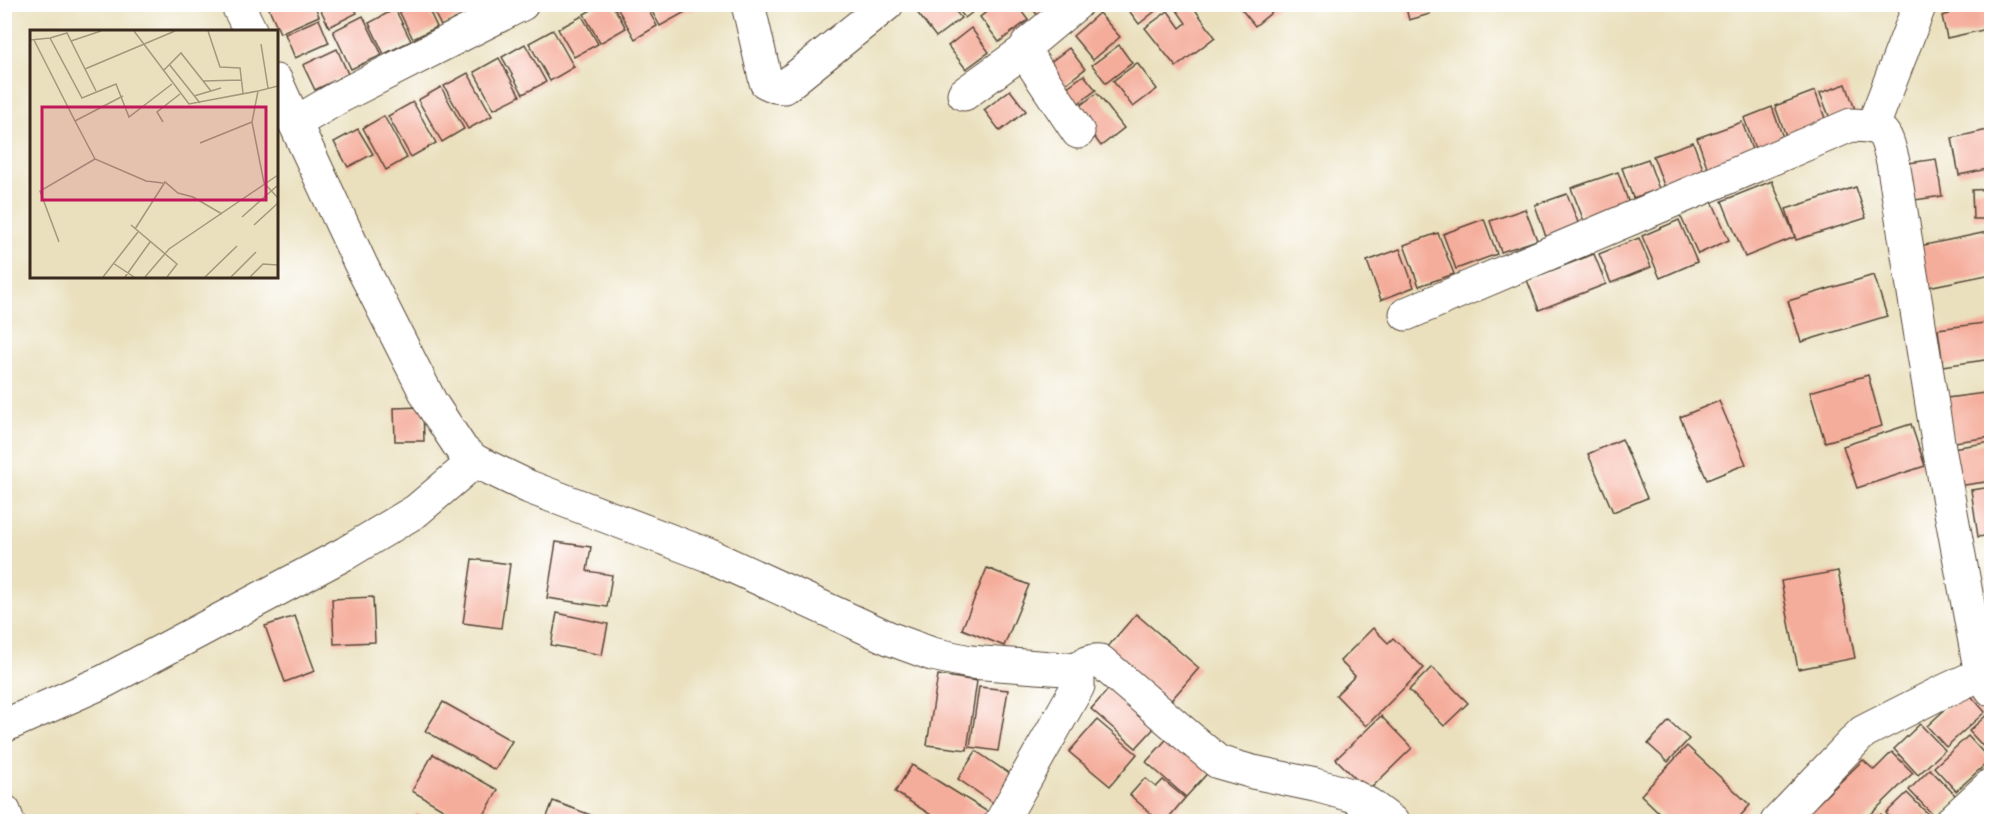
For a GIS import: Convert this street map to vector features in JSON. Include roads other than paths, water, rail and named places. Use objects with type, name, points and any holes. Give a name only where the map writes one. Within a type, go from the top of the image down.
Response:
[{"type":"street","points":[[237,4],[250,30]]},
{"type":"street","points":[[296,123],[341,96],[522,4]]},
{"type":"street","points":[[748,4],[766,82],[784,87],[887,4]]},
{"type":"street","points":[[964,94],[1024,51],[1028,44],[1076,4]]},
{"type":"street","points":[[1873,126],[1920,4]]},
{"type":"street","points":[[1024,51],[1078,132]]},
{"type":"street","points":[[278,85],[361,265],[431,403],[462,450],[475,461],[528,487],[708,555],[891,639],[932,654],[969,662],[1078,670]]},
{"type":"street","points":[[1406,314],[1851,125],[1873,126],[1886,136],[1893,162],[1939,448],[1988,679],[1863,732],[1777,822]]},
{"type":"street","points":[[4,726],[105,681],[346,554],[416,511],[475,461]]},
{"type":"street","points":[[1001,822],[1078,686],[1078,670],[1085,663],[1100,661],[1218,762],[1351,795],[1368,804],[1392,822]]},
{"type":"street","points":[[1951,822],[1992,784]]},
{"type":"street","points":[[4,812],[8,822]]}]
